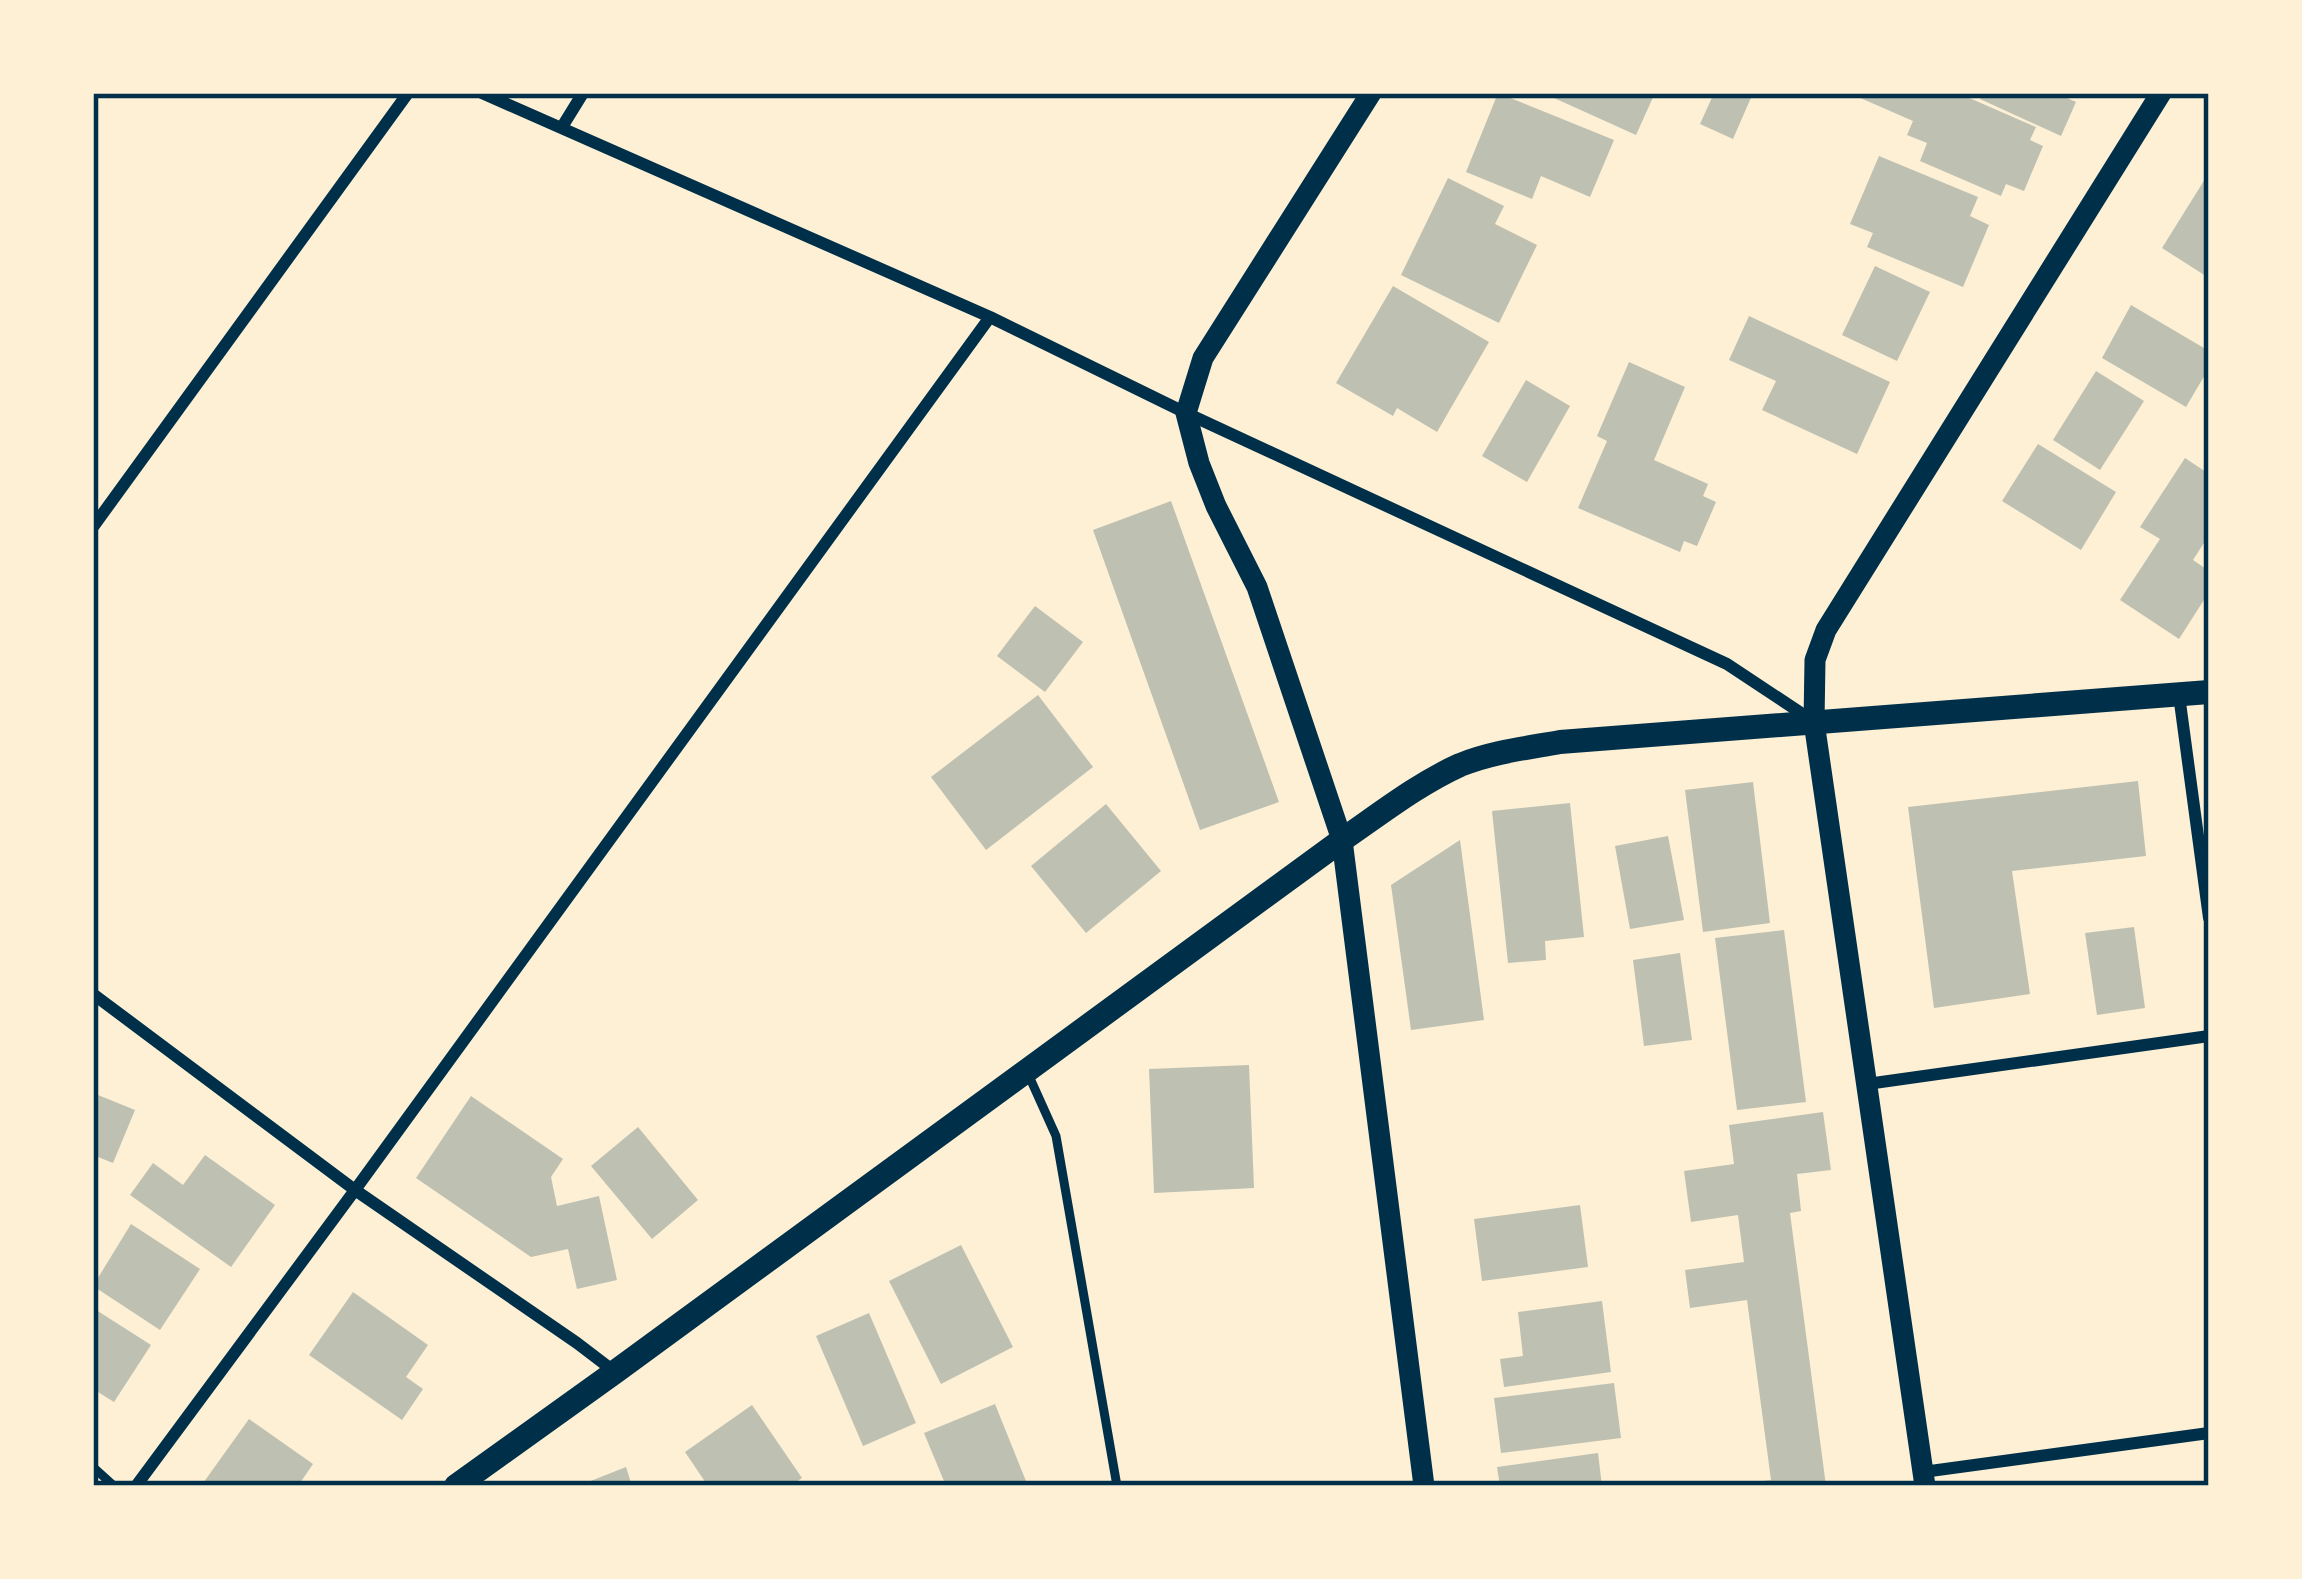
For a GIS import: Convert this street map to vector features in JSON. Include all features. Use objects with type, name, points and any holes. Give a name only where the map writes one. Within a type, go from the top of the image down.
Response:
[{"type":"main road","points":[[455,1486],[1342,840],[1462,764],[1560,742],[2209,692]]},
{"type":"street","points":[[93,526],[408,93]]},
{"type":"street","points":[[482,93],[990,317],[1727,664],[1814,722]]},
{"type":"street","points":[[562,127],[583,93]]},
{"type":"street","points":[[1372,93],[1203,358],[1186,413],[1216,506],[1257,587],[1342,840],[1424,1486]]},
{"type":"street","points":[[2161,93],[1826,630],[1815,660],[1814,722],[1924,1479],[2209,1433]]},
{"type":"street","points":[[136,1486],[990,317]]},
{"type":"street","points":[[2179,694],[2209,918]]},
{"type":"street","points":[[93,994],[356,1190],[615,1372]]},
{"type":"street","points":[[1867,1084],[2209,1036]]},
{"type":"lane","points":[[1026,1071],[1056,1136],[1117,1486]]},
{"type":"lane","points":[[93,1467],[114,1486]]},
{"type":"building","points":[[1498,93],[1614,140],[1590,197],[1541,176],[1532,199],[1466,172]]},
{"type":"building","points":[[1543,93],[1655,93],[1636,135]]},
{"type":"building","points":[[1714,93],[1753,93],[1733,139],[1700,124]]},
{"type":"building","points":[[1849,93],[1958,93],[2036,127],[2030,140],[2043,146],[2024,191],[2006,184],[2001,196],[1920,161],[1927,143],[1907,135],[1913,121]]},
{"type":"building","points":[[1983,93],[2066,93],[2065,97],[2076,102],[2061,136],[1980,99]]},
{"type":"building","points":[[1879,156],[1978,197],[1970,216],[1989,225],[1963,287],[1867,247],[1873,233],[1850,224]]},
{"type":"building","points":[[1448,178],[1504,206],[1495,224],[1537,245],[1499,323],[1401,275]]},
{"type":"building","points":[[2205,179],[2209,181],[2209,278],[2162,248]]},
{"type":"building","points":[[1875,266],[1930,292],[1897,361],[1842,335]]},
{"type":"building","points":[[1393,286],[1489,342],[1437,432],[1397,408],[1393,416],[1336,383]]},
{"type":"building","points":[[2131,305],[2209,351],[2209,368],[2186,407],[2102,358]]},
{"type":"building","points":[[1749,316],[1890,382],[1857,454],[1762,410],[1776,381],[1729,360]]},
{"type":"building","points":[[1629,362],[1685,387],[1654,460],[1708,484],[1703,496],[1716,502],[1697,546],[1684,541],[1680,552],[1578,508],[1607,441],[1597,436]]},
{"type":"building","points":[[2096,371],[2144,401],[2100,470],[2053,440]]},
{"type":"building","points":[[1526,380],[1570,406],[1527,482],[1482,456]]},
{"type":"building","points":[[2038,444],[2116,492],[2081,550],[2002,501]]},
{"type":"building","points":[[2185,458],[2209,474],[2209,535],[2193,560],[2209,571],[2209,592],[2179,639],[2120,600],[2160,539],[2140,527]]},
{"type":"building","points":[[1171,501],[1279,802],[1200,830],[1093,530]]},
{"type":"building","points":[[1035,606],[1083,642],[1045,692],[997,656]]},
{"type":"building","points":[[1038,695],[1093,767],[986,850],[931,777]]},
{"type":"building","points":[[2138,781],[2146,856],[2012,871],[2030,994],[1934,1008],[1908,807]]},
{"type":"building","points":[[1753,782],[1770,923],[1703,932],[1685,790]]},
{"type":"building","points":[[1570,803],[1584,937],[1545,941],[1546,960],[1508,963],[1492,811]]},
{"type":"building","points":[[1106,804],[1161,871],[1086,933],[1031,866]]},
{"type":"building","points":[[1668,836],[1684,920],[1630,929],[1615,846]]},
{"type":"building","points":[[1460,840],[1484,1020],[1411,1030],[1391,885]]},
{"type":"building","points":[[2134,927],[2145,1008],[2097,1015],[2085,933]]},
{"type":"building","points":[[1784,930],[1806,1102],[1737,1110],[1715,938]]},
{"type":"building","points":[[1680,953],[1692,1040],[1644,1046],[1633,960]]},
{"type":"building","points":[[1249,1065],[1254,1188],[1154,1193],[1149,1069]]},
{"type":"building","points":[[93,1093],[135,1110],[113,1163],[93,1155]]},
{"type":"building","points":[[471,1096],[563,1159],[551,1177],[557,1206],[599,1196],[617,1280],[577,1289],[568,1249],[531,1257],[416,1178]]},
{"type":"building","points":[[1823,1112],[1831,1170],[1797,1174],[1801,1211],[1790,1213],[1826,1486],[1747,1486],[1771,1480],[1747,1300],[1690,1308],[1685,1270],[1744,1262],[1738,1215],[1691,1222],[1684,1171],[1734,1164],[1729,1125]]},
{"type":"building","points":[[638,1127],[698,1200],[652,1239],[591,1166]]},
{"type":"building","points":[[205,1155],[275,1205],[231,1267],[130,1195],[153,1163],[183,1185]]},
{"type":"building","points":[[1580,1205],[1588,1267],[1482,1281],[1474,1219]]},
{"type":"building","points":[[131,1224],[200,1269],[160,1330],[93,1286]]},
{"type":"building","points":[[961,1245],[1013,1347],[941,1384],[889,1281]]},
{"type":"building","points":[[353,1292],[428,1345],[406,1377],[423,1389],[402,1420],[309,1355]]},
{"type":"building","points":[[1602,1301],[1611,1372],[1504,1387],[1500,1359],[1523,1356],[1518,1312]]},
{"type":"building","points":[[93,1308],[151,1345],[114,1402],[93,1389]]},
{"type":"building","points":[[869,1313],[916,1423],[863,1446],[816,1336]]},
{"type":"building","points":[[1614,1383],[1621,1438],[1501,1453],[1494,1398]]},
{"type":"building","points":[[995,1404],[1028,1486],[946,1486],[924,1433]]},
{"type":"building","points":[[752,1405],[802,1478],[790,1486],[708,1486],[685,1452]]},
{"type":"building","points":[[249,1419],[313,1464],[298,1486],[201,1486]]},
{"type":"building","points":[[1598,1453],[1602,1486],[1500,1486],[1497,1467]]},
{"type":"building","points":[[626,1467],[632,1486],[578,1486]]}]
